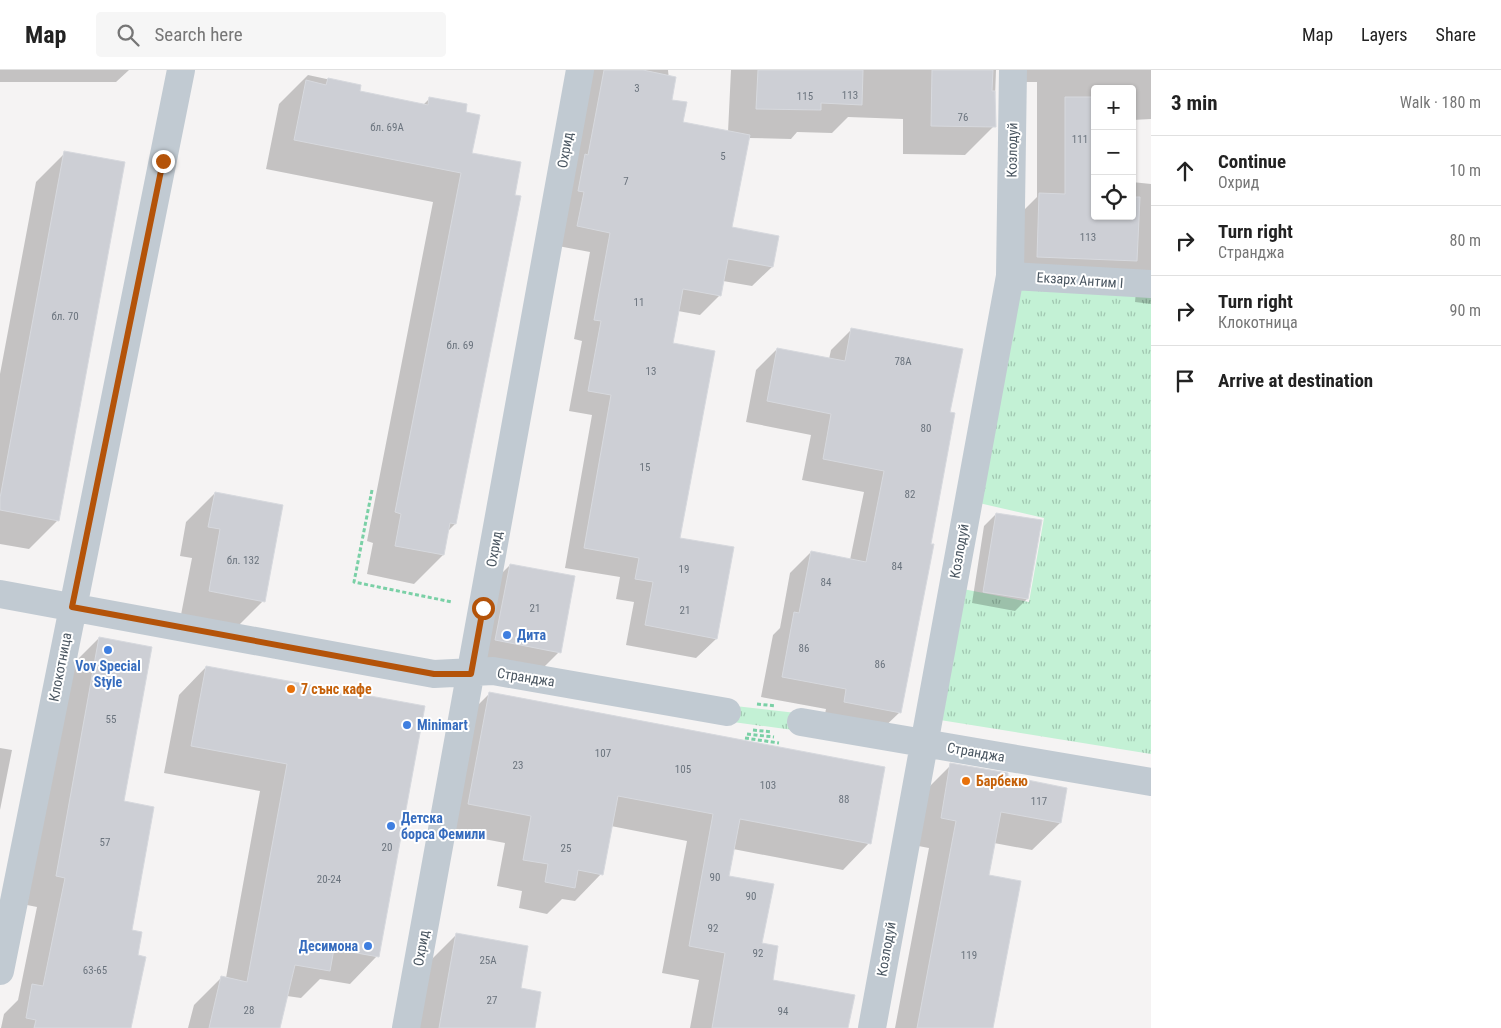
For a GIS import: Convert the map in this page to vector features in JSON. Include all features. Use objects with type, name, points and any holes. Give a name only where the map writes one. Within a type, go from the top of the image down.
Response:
[{"type":"street","name":"Клокотница","points":[[0,971],[181,70]]},
{"type":"street","name":"Охрид","points":[[406,1028],[580,70]]},
{"type":"street","name":"Козлодуй","points":[[872,1028],[1010,276],[1013,70]]},
{"type":"street","name":"Екзарх Антим I","points":[[1010,276],[1151,284]]},
{"type":"street","name":"Странджа","points":[[0,594],[434,674],[471,674],[493,671],[736,720]]},
{"type":"street","name":"Странджа","points":[[789,721],[1151,782]]},
{"type":"path","points":[[372,490],[354,582],[483,608]]},
{"type":"path","points":[[756,704],[789,721]]},
{"type":"path","points":[[736,720],[789,721]]},
{"type":"path","points":[[745,733],[774,737]]},
{"type":"path","points":[[742,738],[786,744]]},
{"type":"green space","points":[[1014,278],[1151,288],[1151,754],[940,720],[963,589],[1029,602],[1044,518],[979,503]]},
{"type":"green space","points":[[735,706],[796,713],[793,730],[733,722]]},
{"type":"building","points":[[604,70],[643,70],[676,77],[672,100],[687,102],[683,122],[750,135],[732,227],[779,236],[773,267],[728,259],[721,296],[683,289],[673,343],[715,351],[680,538],[734,547],[717,639],[645,625],[653,582],[635,579],[639,558],[584,548],[611,395],[588,391],[601,321],[594,320],[610,233],[577,226],[584,192],[578,191],[585,154],[588,155]]},
{"type":"building","points":[[758,70],[863,70],[862,105],[821,103],[821,110],[756,109]]},
{"type":"building","points":[[932,70],[993,70],[992,91],[995,91],[996,127],[931,126]]},
{"type":"building","points":[[328,78],[361,85],[360,91],[428,105],[429,97],[467,104],[466,112],[480,115],[472,153],[521,162],[515,195],[521,196],[456,524],[450,523],[444,555],[395,546],[401,514],[395,512],[461,173],[294,140],[306,80],[326,85]]},
{"type":"building","points":[[1065,97],[1091,97],[1091,220],[1136,220],[1136,197],[1140,197],[1137,261],[1037,257],[1039,193],[1065,194]]},
{"type":"building","points":[[64,151],[125,162],[59,521],[0,510],[0,498]]},
{"type":"building","points":[[851,328],[963,349],[950,412],[955,413],[931,544],[934,544],[901,713],[844,702],[846,689],[782,677],[794,612],[799,613],[811,551],[866,562],[884,471],[823,459],[831,414],[767,401],[777,348],[845,361]]},
{"type":"building","points":[[215,492],[283,505],[265,602],[209,591],[220,529],[208,527]]},
{"type":"building","points":[[996,513],[1042,520],[1028,599],[983,592]]},
{"type":"building","points":[[510,564],[575,576],[561,653],[495,640]]},
{"type":"building","points":[[99,637],[152,647],[124,801],[154,807],[132,930],[142,932],[138,955],[146,957],[131,1028],[34,1028],[36,1020],[26,1018],[32,984],[43,986],[65,878],[56,876]]},
{"type":"building","points":[[206,666],[425,706],[379,957],[334,949],[330,971],[295,965],[280,1028],[209,1028],[221,976],[247,982],[287,764],[191,746]]},
{"type":"building","points":[[489,692],[885,767],[871,844],[740,819],[729,876],[774,884],[762,943],[778,946],[773,980],[855,995],[848,1028],[712,1028],[725,953],[689,946],[713,814],[618,796],[603,875],[578,870],[575,888],[545,882],[548,864],[523,860],[531,816],[468,804]]},
{"type":"building","points":[[950,763],[1008,773],[1008,776],[1067,788],[1061,823],[1001,812],[989,875],[1021,881],[993,1028],[917,1028],[956,821],[941,818]]},
{"type":"building","points":[[456,933],[528,946],[521,988],[541,992],[535,1028],[439,1028]]},
{"type":"place","name":"Дита","points":[[507,635]]},
{"type":"place","name":"Vov Special Style","points":[[108,650]]},
{"type":"place","name":"7 сънс кафе","points":[[291,689]]},
{"type":"place","name":"Minimart","points":[[407,725]]},
{"type":"place","name":"Барбекю","points":[[966,781]]},
{"type":"place","name":"Детска борса Фемили","points":[[391,826]]},
{"type":"place","name":"Десимона","points":[[368,946]]},
{"type":"route","points":[[163,161],[72,607],[434,674],[471,674],[483,608]]}]
